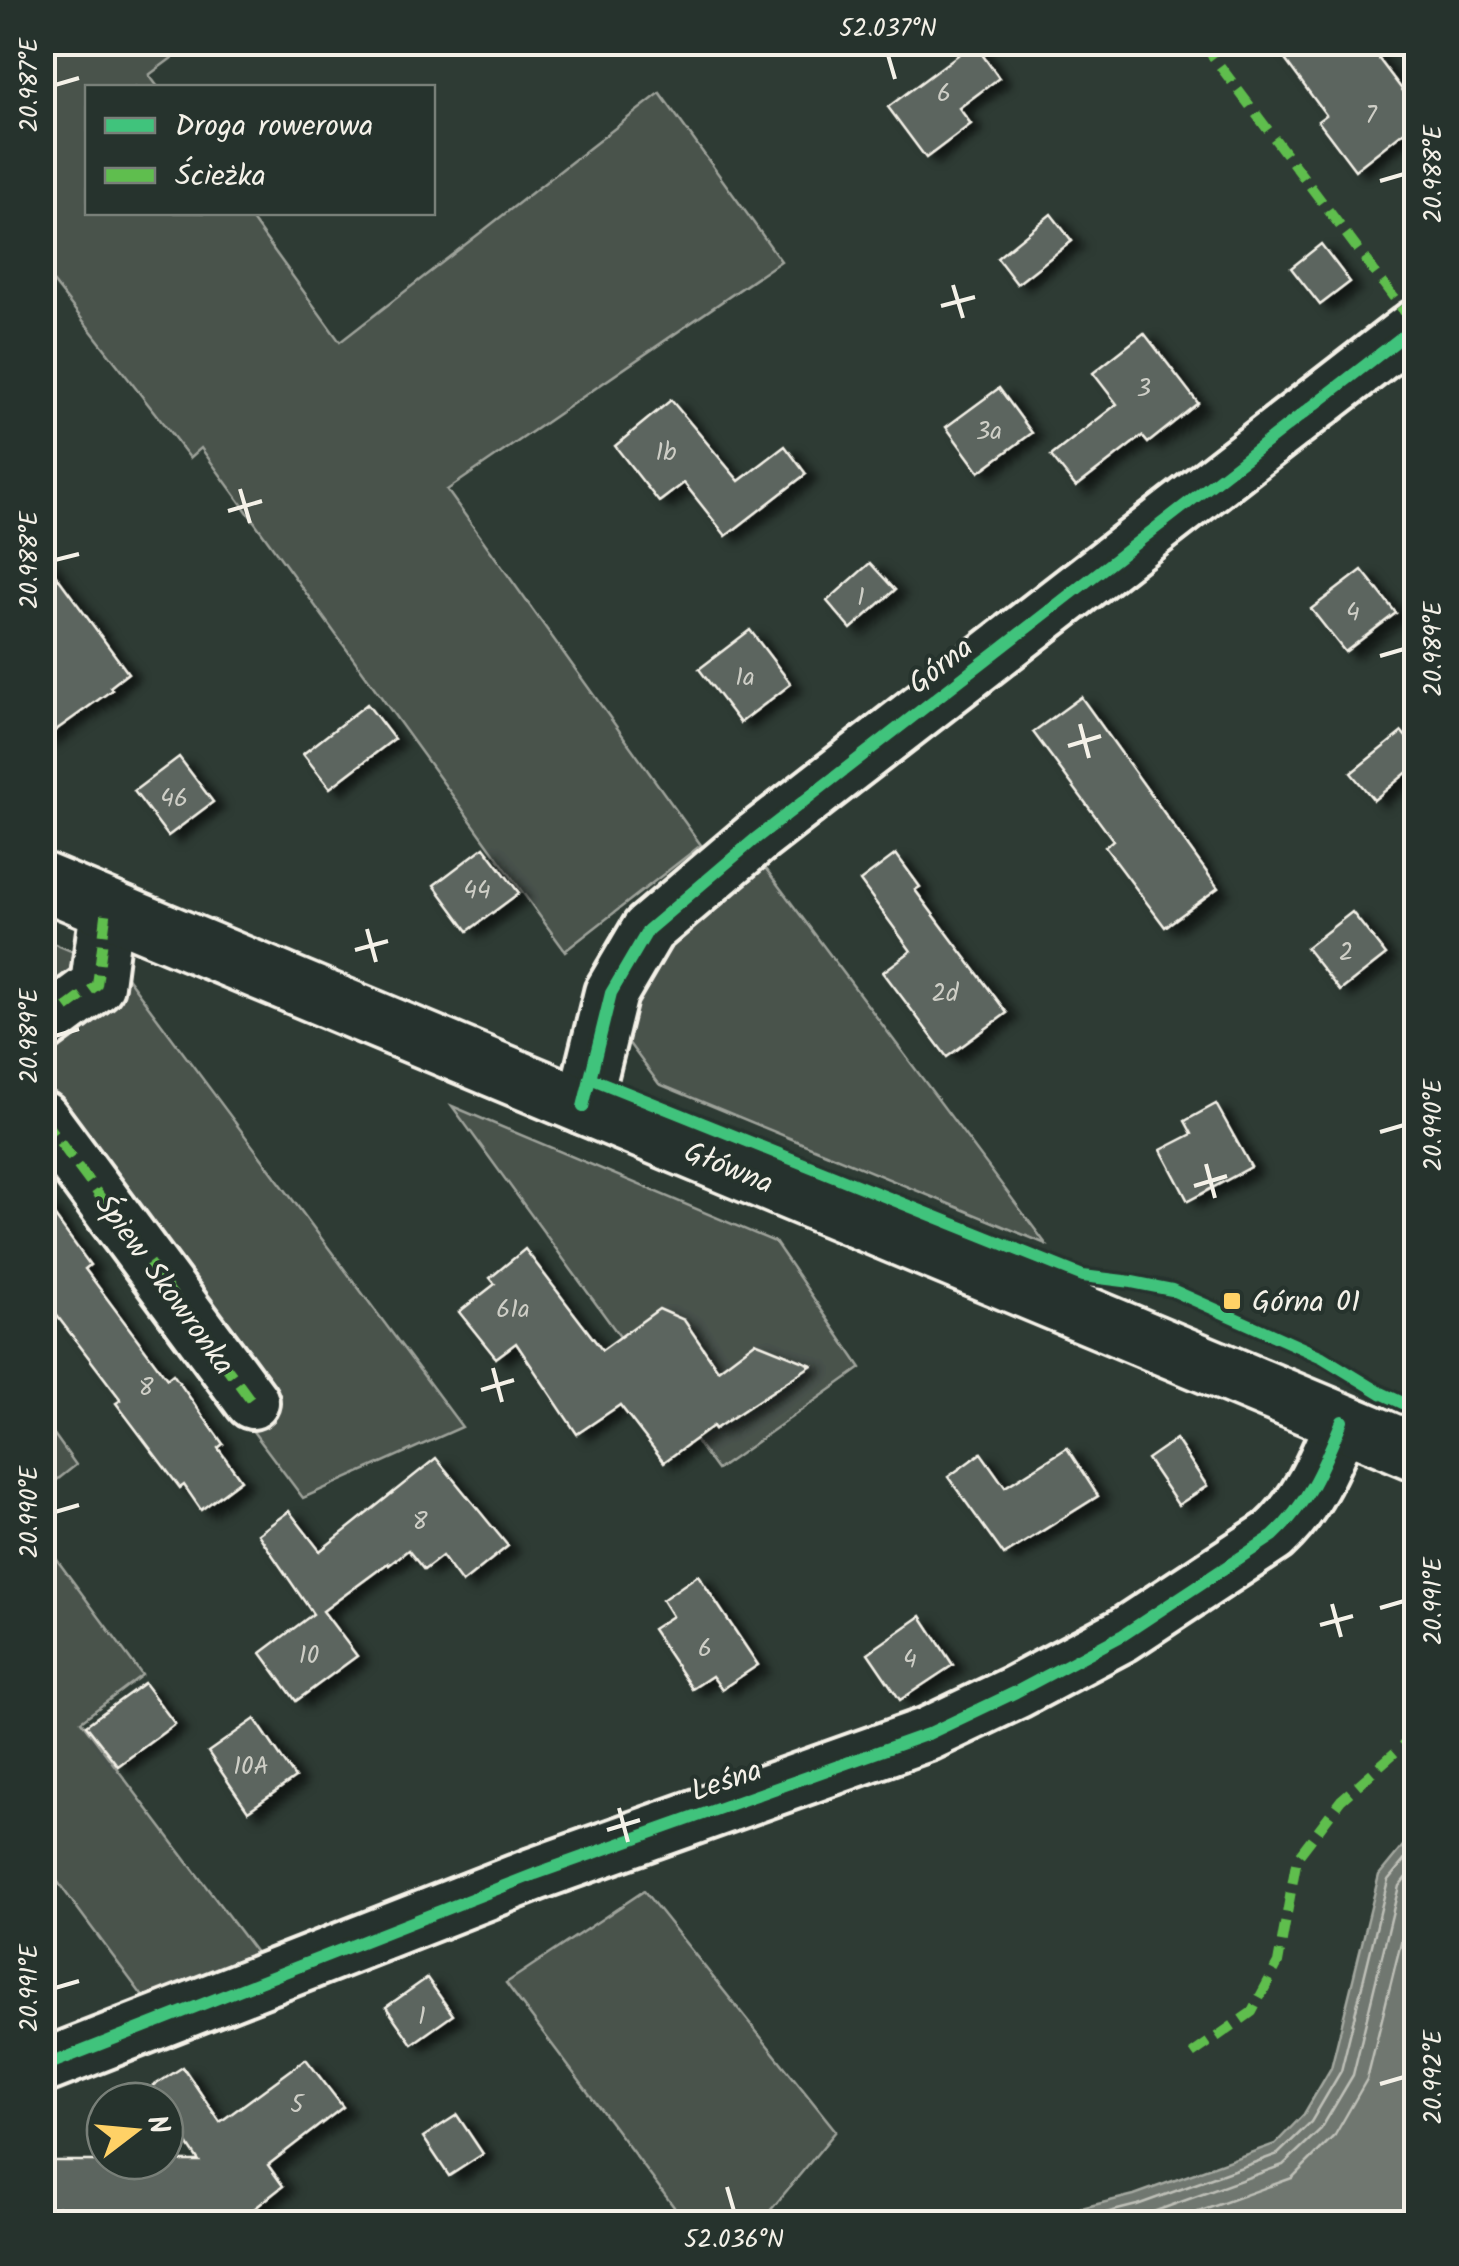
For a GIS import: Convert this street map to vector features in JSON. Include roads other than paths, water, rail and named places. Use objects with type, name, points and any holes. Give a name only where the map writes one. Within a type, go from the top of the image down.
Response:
[{"type":"main road","name":"Główna","points":[[42,881],[1416,1452]]},
{"type":"street","name":"Górna","points":[[583,1107],[611,993],[648,930],[755,839],[1416,326]]},
{"type":"street","points":[[42,1026],[96,985],[107,908]]},
{"type":"street","name":"Śpiew Skowronka","points":[[42,1118],[252,1402]]},
{"type":"street","name":"Leśna","points":[[42,2066],[535,1874],[896,1746],[1001,1700],[1123,1635],[1261,1545],[1284,1526],[1307,1497],[1342,1421]]},
{"type":"water","points":[[1416,1830],[1416,2223],[1021,2223],[1134,2195],[1275,2144],[1304,2114],[1331,2068],[1379,1875]]},
{"type":"place","name":"Górna 01","points":[[1232,1301]]}]
